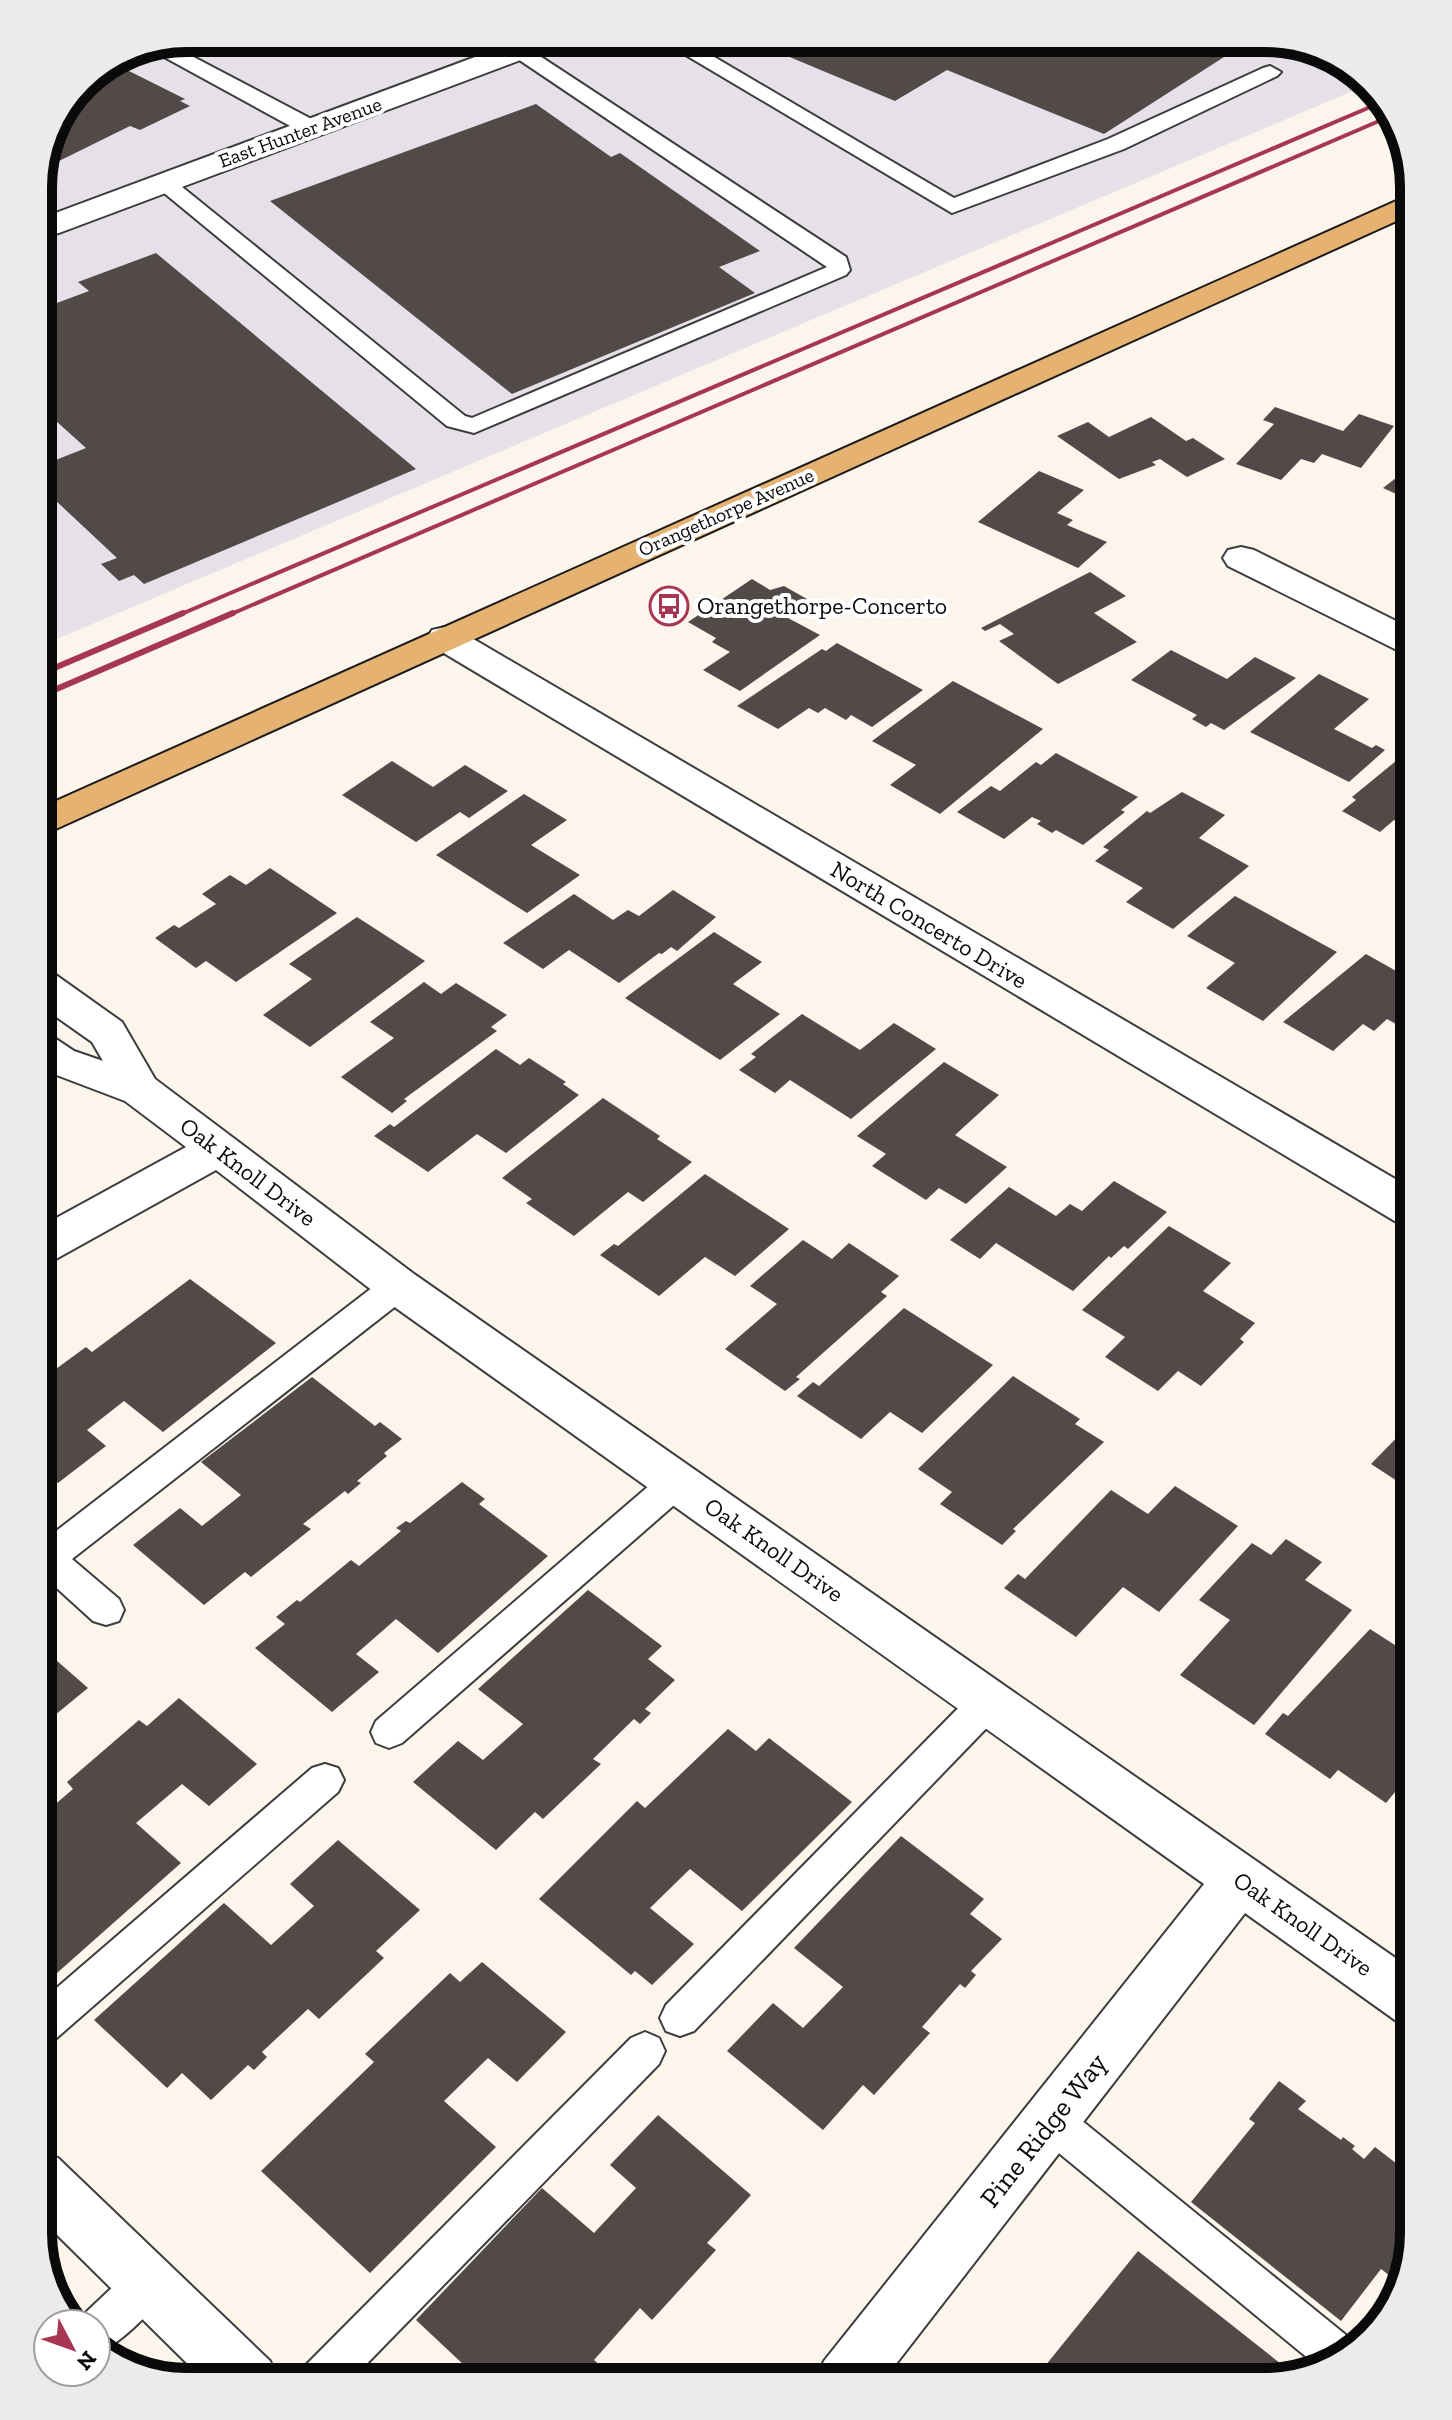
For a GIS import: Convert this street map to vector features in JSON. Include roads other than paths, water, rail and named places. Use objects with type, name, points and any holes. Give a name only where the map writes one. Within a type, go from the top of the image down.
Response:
[{"type":"main road","name":"Orangethorpe Avenue","points":[[52,818],[1400,208]]},
{"type":"street","name":"East Hunter Avenue","points":[[52,222],[516,52]]},
{"type":"street","points":[[1241,558],[1400,637]]},
{"type":"street","name":"North Concerto Drive","points":[[445,638],[1400,1203]]},
{"type":"street","name":"Oak Knoll Drive","points":[[52,993],[107,1032],[140,1090]]},
{"type":"street","name":"Oak Knoll Drive","points":[[52,1057],[140,1090],[398,1286],[1400,1992]]},
{"type":"street","points":[[52,1240],[217,1150]]},
{"type":"street","name":"Pine Ridge Way","points":[[856,2368],[1240,1879]]},
{"type":"street","points":[[52,2190],[235,2368]]},
{"type":"lane","points":[[163,183],[456,421],[474,426],[838,270],[838,262],[521,52]]},
{"type":"lane","points":[[691,52],[952,206],[1116,144],[1270,72]]},
{"type":"lane","points":[[171,54],[311,128]]},
{"type":"lane","points":[[52,1554],[398,1286]]},
{"type":"lane","points":[[389,1732],[677,1482]]},
{"type":"lane","points":[[52,1562],[106,1610]]},
{"type":"lane","points":[[680,2018],[988,1702]]},
{"type":"lane","points":[[52,2017],[325,1780]]},
{"type":"lane","points":[[333,2368],[645,2051]]},
{"type":"lane","points":[[1051,2121],[1331,2350]]},
{"type":"lane","points":[[112,2317],[149,2282]]},
{"type":"railway","points":[[179,615],[1373,106]]},
{"type":"railway","points":[[229,615],[1382,120]]},
{"type":"railway","points":[[52,669],[183,613]]},
{"type":"railway","points":[[52,691],[233,613]]},
{"type":"place","name":"Orangethorpe-Concerto","points":[[669,606]]}]
